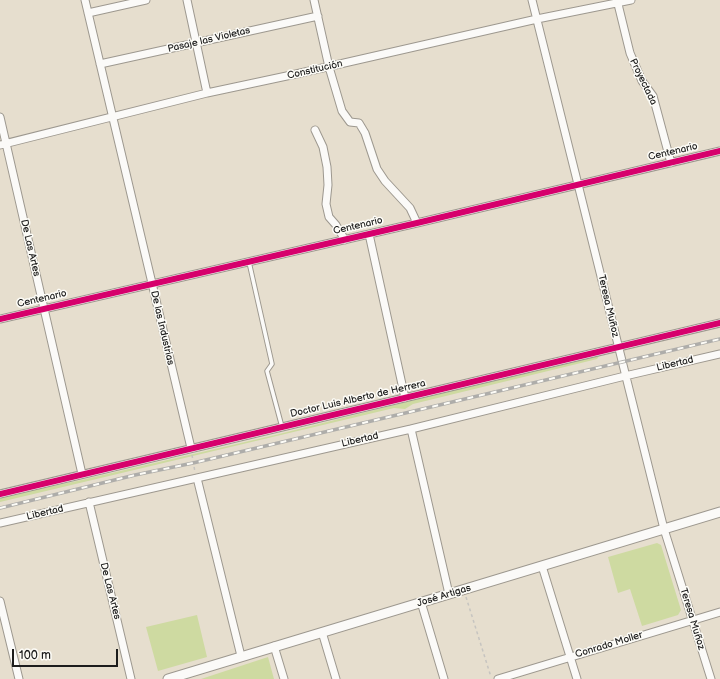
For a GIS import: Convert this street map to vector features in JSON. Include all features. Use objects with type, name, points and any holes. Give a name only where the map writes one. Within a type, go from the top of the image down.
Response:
[{"type":"street","name":"De las Industrias","points":[[85,0],[191,448]]},
{"type":"street","points":[[88,13],[146,0]]},
{"type":"street","points":[[187,0],[207,93]]},
{"type":"street","points":[[314,0],[329,67],[342,111],[350,122],[359,123],[366,133],[377,169],[410,208],[417,223]]},
{"type":"street","name":"Teresa Muñoz","points":[[532,0],[664,529],[711,679]]},
{"type":"street","name":"Constitución","points":[[3,144],[207,93],[329,67],[537,19],[631,0]]},
{"type":"street","name":"Proyectada","points":[[617,2],[630,53],[636,69],[642,81],[653,96],[671,163]]},
{"type":"street","name":"Pasaje las Violetas","points":[[100,64],[318,16]]},
{"type":"street","name":"De Las Artes","points":[[0,117],[3,144],[45,308],[82,474]]},
{"type":"street","points":[[315,130],[323,147],[327,167],[328,185],[326,204],[329,217],[336,224],[345,240]]},
{"type":"street","name":"Centenario","points":[[0,319],[345,240],[720,151]]},
{"type":"street","points":[[369,234],[405,398]]},
{"type":"street","name":"Doctor Luis Alberto de Herrera","points":[[0,494],[720,323]]},
{"type":"street","name":"Libertad","points":[[0,523],[411,429],[720,354]]},
{"type":"street","points":[[411,429],[449,594]]},
{"type":"street","points":[[197,478],[240,656]]},
{"type":"street","name":"De Las Artes","points":[[89,502],[131,679]]},
{"type":"street","name":"José Artigas","points":[[168,679],[720,512]]},
{"type":"street","points":[[542,566],[577,679]]},
{"type":"street","points":[[0,601],[19,679]]},
{"type":"street","points":[[421,602],[444,679]]},
{"type":"street","name":"Conrado Moller","points":[[498,679],[720,612]]},
{"type":"street","points":[[322,632],[336,679]]},
{"type":"street","points":[[274,646],[284,679]]},
{"type":"lane","points":[[249,262],[272,364],[268,371],[282,426]]},
{"type":"path","points":[[191,448],[197,478]]},
{"type":"path","points":[[464,590],[492,679]]},
{"type":"green space","points":[[597,354],[600,355],[597,359],[413,404],[405,409],[394,408],[0,502],[0,497],[77,481],[275,435]]},
{"type":"green space","points":[[657,543],[661,545],[681,610],[678,615],[642,626],[630,589],[618,593],[608,557]]},
{"type":"green space","points":[[197,615],[207,657],[158,671],[146,627]]},
{"type":"green space","points":[[268,657],[274,679],[201,679]]},
{"type":"railway","points":[[0,508],[135,475],[193,463],[720,339]]},
{"type":"cycle path","points":[[0,319],[417,223],[720,151]]},
{"type":"cycle path","points":[[0,494],[720,323]]}]
